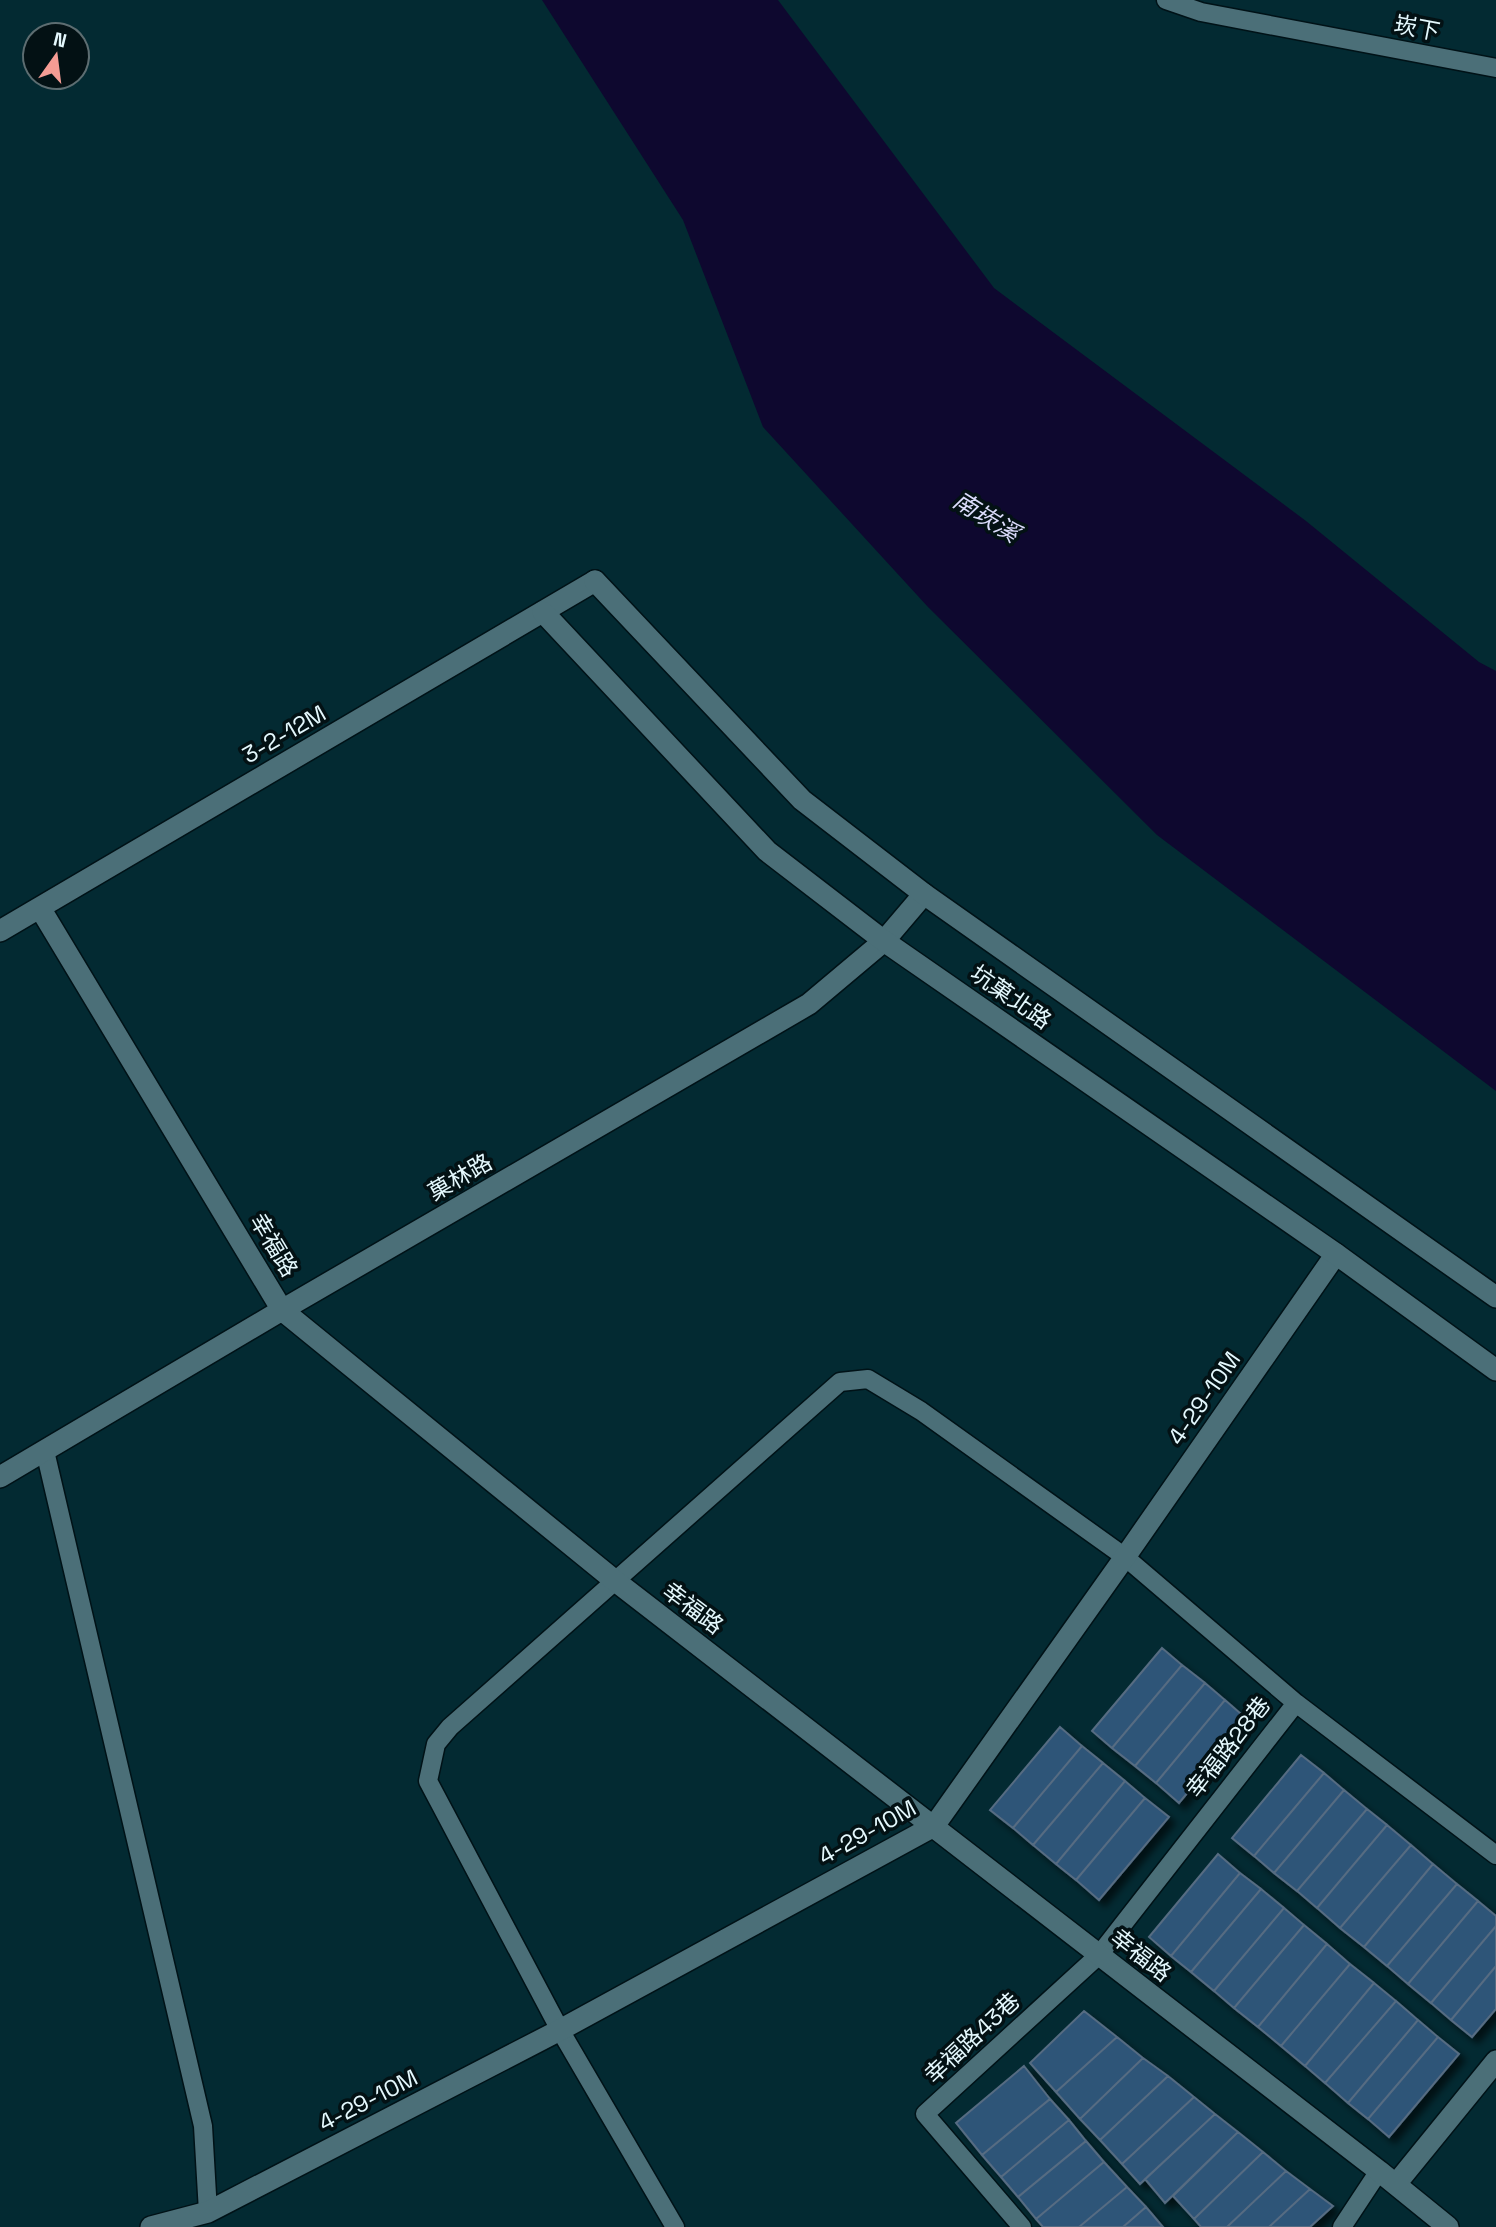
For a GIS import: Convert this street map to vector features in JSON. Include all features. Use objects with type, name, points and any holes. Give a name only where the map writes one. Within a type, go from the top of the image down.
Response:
[{"type":"street","name":"3-2-12M","points":[[0,931],[595,581]]},
{"type":"street","name":"坑菓北路","points":[[595,581],[803,800],[924,894],[1496,1297]]},
{"type":"street","name":"坑菓北路","points":[[543,612],[767,852],[884,941],[1336,1254],[1496,1370]]},
{"type":"street","name":"菓林路","points":[[0,1477],[809,1004],[884,941],[924,894]]},
{"type":"street","name":"幸福路","points":[[40,908],[282,1310],[614,1580],[1396,2184],[1448,2227]]},
{"type":"street","name":"4-29-10M","points":[[151,2227],[210,2220],[934,1826],[1336,1254]]},
{"type":"street","points":[[1396,2184],[1496,2061]]},
{"type":"lane","name":"崁下","points":[[1166,0],[1201,12],[1496,68]]},
{"type":"lane","points":[[675,2227],[560,2030],[428,1781],[436,1744],[450,1727],[840,1382],[868,1379],[921,1411],[1125,1557],[1296,1703]]},
{"type":"lane","points":[[45,1451],[203,2126],[210,2220]]},
{"type":"lane","name":"幸福路28巷","points":[[1099,1955],[1296,1703],[1496,1855]]},
{"type":"lane","name":"幸福路43巷","points":[[1021,2227],[925,2114],[1099,1955]]},
{"type":"lane","points":[[1342,2227],[1379,2171]]},
{"type":"water","name":"南崁溪","points":[[542,0],[778,0],[994,288],[1306,521],[1479,662],[1496,671],[1496,1091],[1157,835],[928,607],[763,427],[683,220]]},
{"type":"building","points":[[1162,1648],[1182,1665],[1112,1748],[1092,1731]]},
{"type":"building","points":[[1182,1665],[1205,1683],[1135,1766],[1112,1748]]},
{"type":"building","points":[[1205,1683],[1225,1700],[1156,1783],[1135,1766]]},
{"type":"building","points":[[1225,1700],[1248,1720],[1179,1803],[1156,1783]]},
{"type":"building","points":[[1060,1727],[1082,1746],[1013,1828],[990,1810]]},
{"type":"building","points":[[1082,1746],[1103,1763],[1033,1845],[1013,1828]]},
{"type":"building","points":[[1301,1755],[1324,1773],[1254,1856],[1232,1838]]},
{"type":"building","points":[[1103,1763],[1125,1781],[1056,1864],[1033,1845]]},
{"type":"building","points":[[1324,1773],[1344,1790],[1274,1873],[1254,1856]]},
{"type":"building","points":[[1125,1781],[1145,1798],[1076,1880],[1056,1864]]},
{"type":"building","points":[[1344,1790],[1367,1809],[1297,1891],[1274,1873]]},
{"type":"building","points":[[1145,1798],[1169,1817],[1099,1900],[1076,1880]]},
{"type":"building","points":[[1367,1809],[1387,1825],[1317,1908],[1297,1891]]},
{"type":"building","points":[[1387,1825],[1411,1845],[1340,1928],[1317,1908]]},
{"type":"building","points":[[1411,1845],[1433,1864],[1364,1947],[1340,1928]]},
{"type":"building","points":[[1218,1854],[1240,1873],[1171,1956],[1149,1937]]},
{"type":"building","points":[[1433,1864],[1457,1884],[1387,1966],[1364,1947]]},
{"type":"building","points":[[1240,1873],[1261,1889],[1191,1972],[1171,1956]]},
{"type":"building","points":[[1457,1884],[1478,1901],[1408,1984],[1387,1966]]},
{"type":"building","points":[[1261,1889],[1284,1908],[1214,1991],[1191,1972]]},
{"type":"building","points":[[1478,1901],[1496,1916],[1496,1926],[1431,2003],[1408,1984]]},
{"type":"building","points":[[1284,1908],[1304,1925],[1234,2008],[1214,1991]]},
{"type":"building","points":[[1304,1925],[1327,1944],[1258,2027],[1234,2008]]},
{"type":"building","points":[[1496,1926],[1496,1966],[1451,2020],[1431,2003]]},
{"type":"building","points":[[1327,1944],[1350,1964],[1281,2046],[1258,2027]]},
{"type":"building","points":[[1350,1964],[1374,1983],[1305,2066],[1281,2046]]},
{"type":"building","points":[[1496,1966],[1496,2009],[1472,2037],[1451,2020]]},
{"type":"building","points":[[1374,1983],[1396,2001],[1325,2083],[1305,2066]]},
{"type":"building","points":[[1396,2001],[1418,2020],[1348,2103],[1325,2083]]},
{"type":"building","points":[[1084,2011],[1117,2037],[1056,2092],[1030,2063]]},
{"type":"building","points":[[1418,2020],[1438,2037],[1368,2119],[1348,2103]]},
{"type":"building","points":[[1117,2037],[1143,2058],[1080,2119],[1056,2092]]},
{"type":"building","points":[[1438,2037],[1459,2054],[1389,2137],[1368,2119]]},
{"type":"building","points":[[1143,2058],[1168,2076],[1100,2140],[1080,2119]]},
{"type":"building","points":[[1024,2066],[1050,2099],[982,2155],[956,2123]]},
{"type":"building","points":[[1168,2076],[1194,2097],[1122,2164],[1100,2140]]},
{"type":"building","points":[[1194,2097],[1215,2114],[1140,2184],[1122,2164]]},
{"type":"building","points":[[1050,2099],[1069,2120],[1001,2177],[982,2155]]},
{"type":"building","points":[[1215,2114],[1238,2132],[1165,2203],[1145,2179]]},
{"type":"building","points":[[1069,2120],[1086,2141],[1018,2197],[1001,2177]]},
{"type":"building","points":[[1238,2132],[1263,2152],[1194,2219],[1173,2196]]},
{"type":"building","points":[[1086,2141],[1104,2162],[1036,2219],[1018,2197]]},
{"type":"building","points":[[1263,2152],[1286,2171],[1227,2227],[1201,2227],[1194,2219]]},
{"type":"building","points":[[1104,2162],[1127,2187],[1079,2227],[1043,2227],[1036,2219]]},
{"type":"building","points":[[1286,2171],[1310,2189],[1269,2227],[1227,2227]]},
{"type":"building","points":[[1127,2187],[1146,2207],[1123,2227],[1079,2227]]},
{"type":"building","points":[[1310,2189],[1333,2206],[1310,2227],[1269,2227]]},
{"type":"building","points":[[1146,2207],[1163,2227],[1123,2227]]}]
